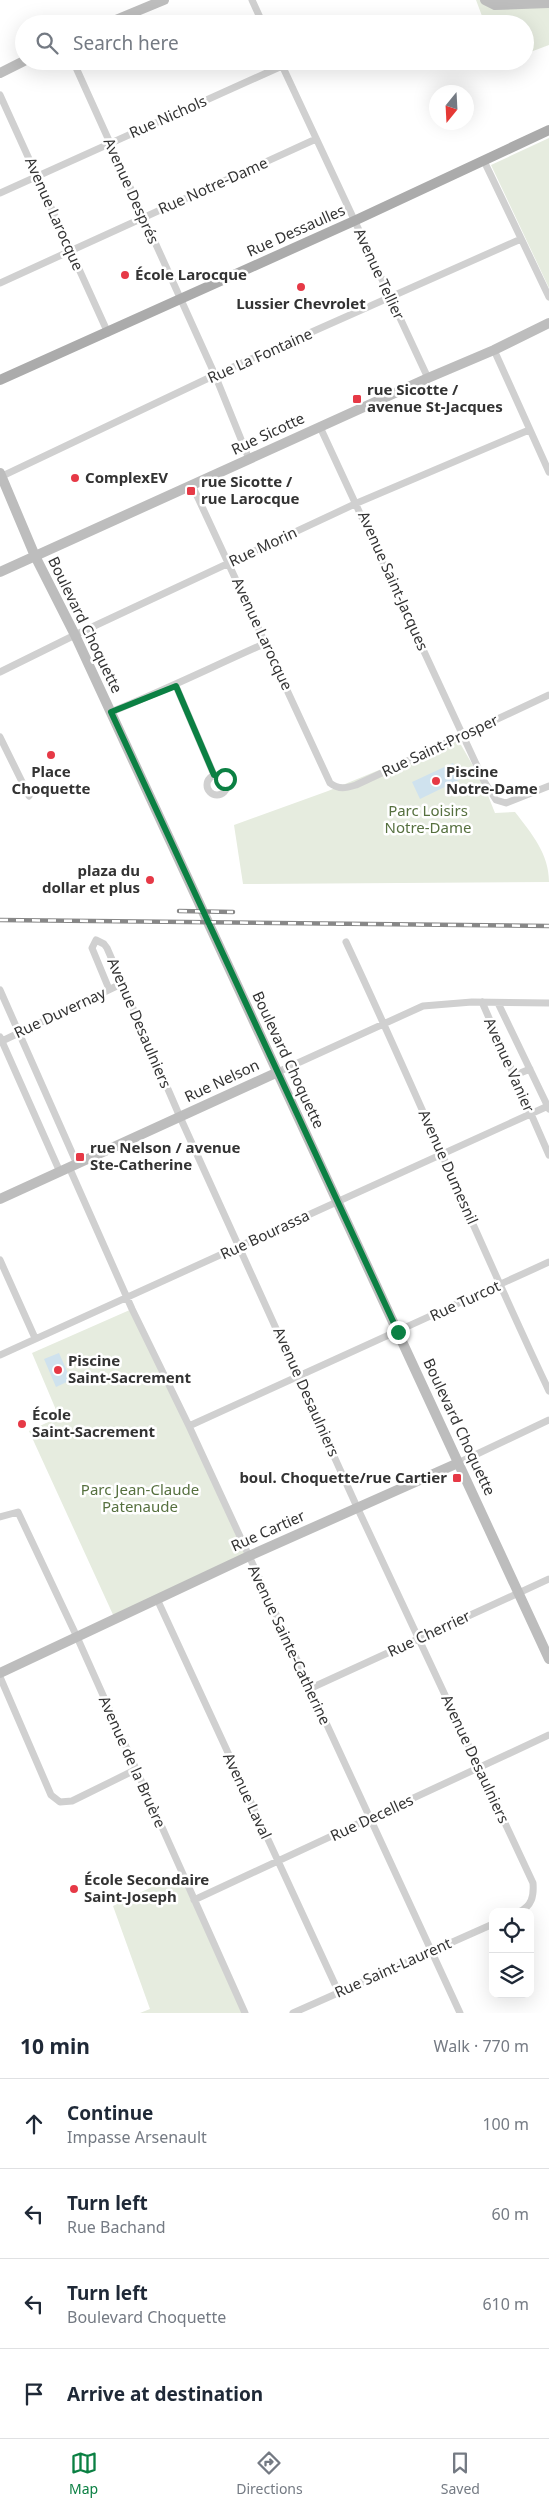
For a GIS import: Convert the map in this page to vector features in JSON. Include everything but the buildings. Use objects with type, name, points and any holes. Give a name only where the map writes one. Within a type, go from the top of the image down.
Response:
[{"type":"main road","name":"Rue Dessaulles","points":[[0,380],[354,222],[549,130]]},
{"type":"street","points":[[128,15],[164,0]]},
{"type":"street","points":[[252,0],[259,15]]},
{"type":"street","points":[[485,0],[495,5],[549,3]]},
{"type":"street","points":[[0,73],[15,66]]},
{"type":"street","name":"Avenue Després","points":[[77,70],[179,300],[215,375],[249,459]]},
{"type":"street","name":"Rue Nichols","points":[[0,193],[266,70]]},
{"type":"street","name":"Avenue Tellier","points":[[284,70],[428,378]]},
{"type":"street","name":"Avenue Larocque","points":[[0,95],[108,333]]},
{"type":"street","name":"Rue Notre-Dame","points":[[0,283],[316,139]]},
{"type":"street","points":[[484,161],[549,297]]},
{"type":"street","name":"Rue La Fontaine","points":[[0,475],[215,375],[521,239]]},
{"type":"street","name":"Rue Sicotte","points":[[0,572],[428,378],[494,350],[549,323]]},
{"type":"street","points":[[494,350],[549,472]]},
{"type":"street","name":"Avenue Saint-Jacques","points":[[320,427],[357,503],[484,781],[496,800],[506,803],[549,786]]},
{"type":"street","name":"Rue Morin","points":[[0,672],[357,503],[529,430]]},
{"type":"street","name":"Boulevard Choquette","points":[[0,475],[549,1659]]},
{"type":"street","name":"Avenue Larocque","points":[[192,485],[330,783]]},
{"type":"street","points":[[111,712],[176,686],[217,664],[266,643]]},
{"type":"street","points":[[176,686],[214,775]]},
{"type":"street","name":"Rue Saint-Prosper","points":[[330,783],[344,788],[356,785],[549,695]]},
{"type":"street","points":[[0,738],[29,796]]},
{"type":"street","name":"Avenue Desaulniers","points":[[109,990],[92,948],[96,940],[107,948],[180,1117],[300,1377],[357,1507],[533,1883],[534,1897],[526,1908]]},
{"type":"street","name":"Avenue Dumesnil","points":[[346,942],[443,1153],[499,1285],[549,1391]]},
{"type":"street","name":"Rue Duvernay","points":[[1,1040],[121,984]]},
{"type":"street","name":"Avenue Sainte-Catherine","points":[[0,990],[18,1031],[69,1168]]},
{"type":"street","name":"Rue Nelson","points":[[0,1199],[423,1006],[482,1002],[549,1003]]},
{"type":"street","name":"Avenue Vanier","points":[[482,1002],[549,1155]]},
{"type":"street","name":"Avenue Vanier","points":[[498,1003],[548,1107]]},
{"type":"street","name":"Avenue Sainte-Catherine","points":[[1,1040],[69,1168],[460,2013]]},
{"type":"street","points":[[513,1076],[530,1069]]},
{"type":"street","name":"Rue Bourassa","points":[[0,1355],[35,1338],[128,1299],[443,1153],[548,1107]]},
{"type":"street","points":[[0,1260],[35,1338]]},
{"type":"street","name":"Rue Turcot","points":[[188,1426],[300,1377],[549,1262]]},
{"type":"street","name":"Rue Cartier","points":[[0,1675],[249,1556],[549,1420]]},
{"type":"street","name":"Avenue de la Bruère","points":[[0,1517],[18,1512],[77,1637],[245,2013]]},
{"type":"street","name":"Rue Cherrier","points":[[310,1689],[549,1579]]},
{"type":"street","name":"Avenue Laval","points":[[157,1599],[339,1993]]},
{"type":"street","points":[[0,1675],[51,1795],[60,1802],[72,1801],[136,1770]]},
{"type":"street","name":"Rue Decelles","points":[[194,1900],[549,1735]]},
{"type":"street","name":"Rue Saint-Laurent","points":[[293,2013],[489,1926]]},
{"type":"green space","points":[[476,0],[549,0],[549,45],[534,51],[534,15],[482,15]]},
{"type":"green space","points":[[549,138],[549,288],[491,165]]},
{"type":"green space","name":"Parc Loisirs Notre-Dame","points":[[457,738],[483,783],[495,813],[515,812],[533,836],[543,853],[549,882],[243,884],[234,825],[328,791]]},
{"type":"green space","name":"Parc Jean-Claude Patenaude","points":[[132,1309],[249,1556],[115,1619],[29,1431],[59,1417],[32,1353]]},
{"type":"green space","points":[[182,1872],[245,2013],[140,2013],[150,2009],[113,1906]]},
{"type":"water","name":"Piscine Notre-Dame","points":[[453,763],[461,779],[420,799],[412,782]]},
{"type":"water","name":"Piscine Saint-Sacrement","points":[[59,1353],[71,1380],[56,1387],[44,1359]]},
{"type":"railway","points":[[179,911],[233,912]]},
{"type":"railway","points":[[0,920],[549,926]]},
{"type":"place","name":"École Larocque","points":[[125,275]]},
{"type":"place","name":"Lussier Chevrolet","points":[[301,287]]},
{"type":"place","name":"rue Sicotte / avenue St-Jacques","points":[[357,399]]},
{"type":"place","name":"ComplexEV","points":[[75,478]]},
{"type":"place","name":"rue Sicotte / rue Larocque","points":[[191,491]]},
{"type":"place","name":"Place Choquette","points":[[51,755]]},
{"type":"place","name":"Piscine Notre-Dame","points":[[436,781]]},
{"type":"place","name":"plaza du dollar et plus","points":[[150,880]]},
{"type":"place","name":"rue Nelson / avenue Ste-Catherine","points":[[80,1157]]},
{"type":"place","name":"Piscine Saint-Sacrement","points":[[58,1370]]},
{"type":"place","name":"École Saint-Sacrement","points":[[22,1424]]},
{"type":"place","name":"boul. Choquette/rue Cartier","points":[[457,1478]]},
{"type":"place","name":"École Secondaire Saint-Joseph","points":[[74,1889]]},
{"type":"route","points":[[225,779],[214,775],[176,686],[111,712],[398,1332]]}]
